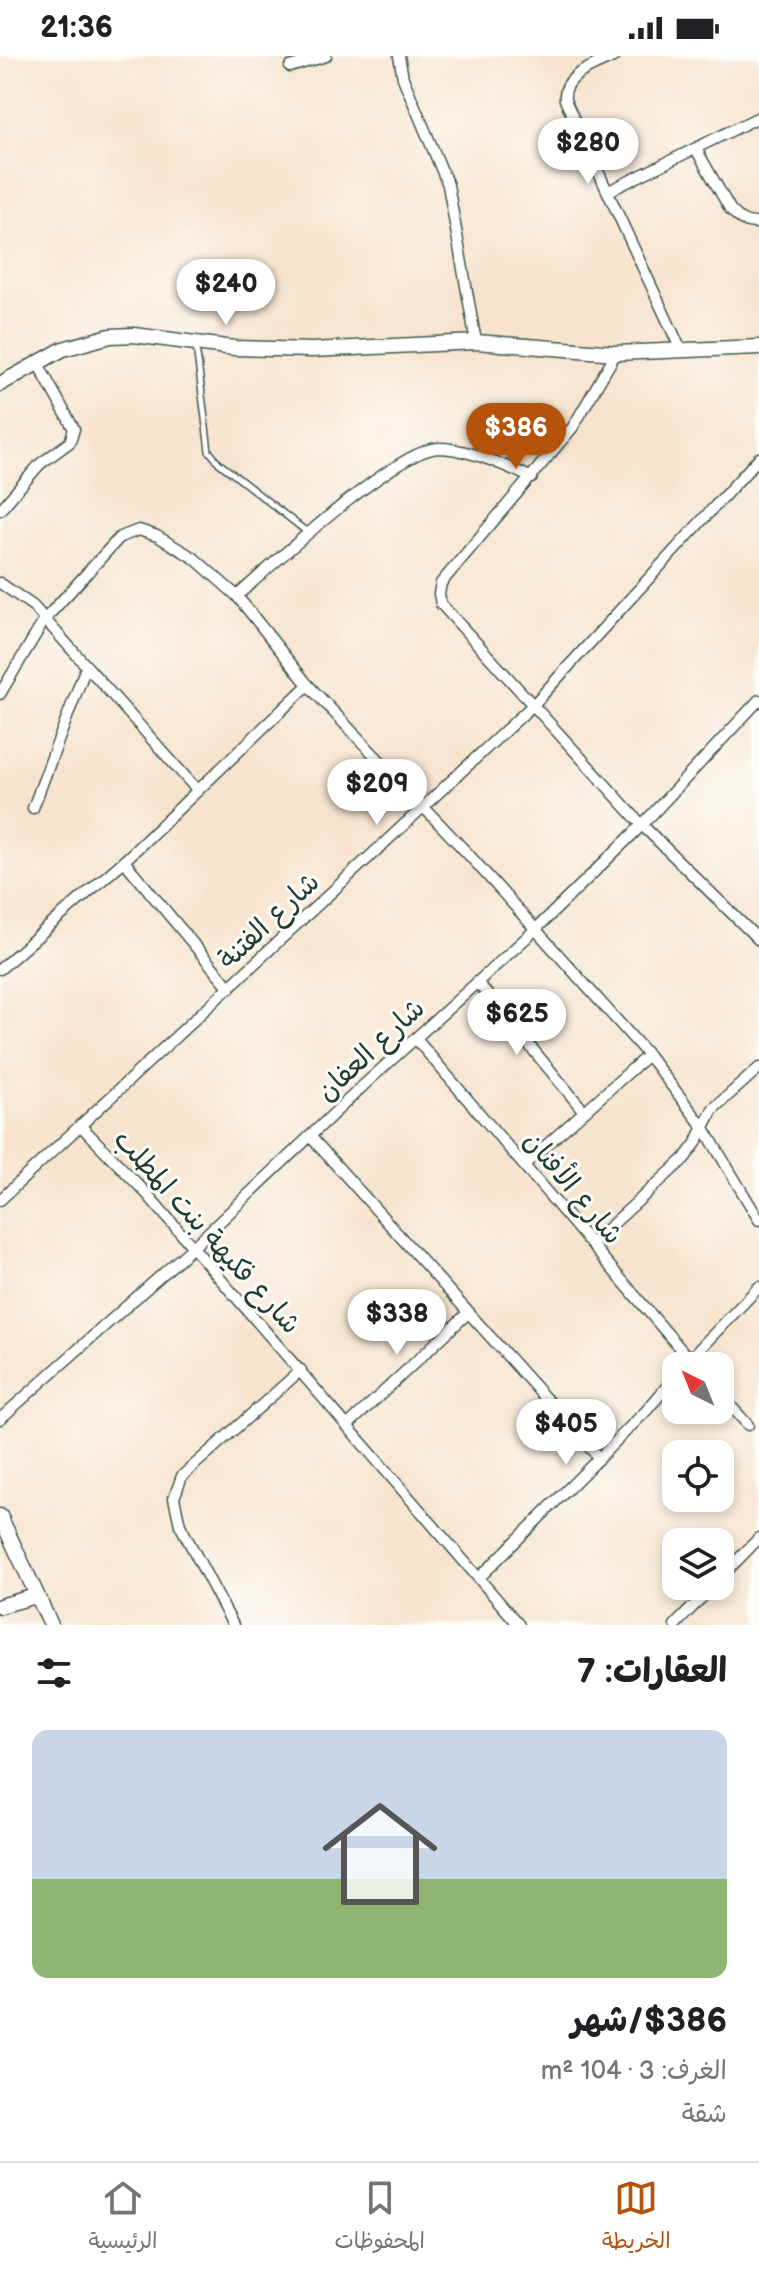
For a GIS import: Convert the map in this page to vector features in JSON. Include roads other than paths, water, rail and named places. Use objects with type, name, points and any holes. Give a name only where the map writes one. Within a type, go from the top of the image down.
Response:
[{"type":"street","points":[[290,67],[326,56]]},
{"type":"street","points":[[399,56],[403,78],[448,185],[476,342]]},
{"type":"street","points":[[615,56],[569,81],[564,92],[565,100],[681,350]]},
{"type":"street","points":[[609,191],[759,117]]},
{"type":"street","points":[[696,149],[737,218],[749,224],[759,223]]},
{"type":"street","points":[[0,384],[63,349],[110,336],[134,335],[234,348],[312,350],[476,342],[616,353],[759,347]]},
{"type":"street","points":[[616,353],[587,406],[532,478],[441,583],[441,604],[642,825],[759,940]]},
{"type":"street","points":[[0,510],[40,464],[70,442],[73,436],[74,429],[37,362]]},
{"type":"street","points":[[237,596],[308,533],[398,464],[423,451],[437,448],[452,450],[506,466],[532,478]]},
{"type":"street","name":"شارع الفتنة","points":[[0,1200],[534,704],[759,458]]},
{"type":"street","points":[[0,694],[45,619],[120,537],[139,530],[182,550],[237,596],[308,685],[536,929],[648,1055],[704,1128],[759,1220]]},
{"type":"street","points":[[0,583],[21,596],[45,619],[198,791]]},
{"type":"street","points":[[33,808],[86,667]]},
{"type":"street","points":[[0,969],[124,861],[308,685]]},
{"type":"street","name":"شارع العفان","points":[[0,1419],[193,1247],[536,929],[642,825],[759,700]]},
{"type":"street","points":[[124,861],[230,988]]},
{"type":"street","points":[[477,982],[583,1110]]},
{"type":"street","name":"شارع الأفنان","points":[[416,1039],[679,1352]]},
{"type":"street","points":[[524,1165],[648,1055]]},
{"type":"street","points":[[591,1244],[684,1159],[720,1102],[759,1068]]},
{"type":"street","name":"شارع فكيهة بنت المطلب","points":[[80,1125],[147,1194],[519,1625]]},
{"type":"street","points":[[310,1136],[599,1458]]},
{"type":"street","points":[[700,1352],[759,1287]]},
{"type":"street","points":[[347,1426],[469,1312]]},
{"type":"street","points":[[233,1625],[180,1525],[174,1498],[182,1476],[301,1370]]},
{"type":"street","points":[[479,1578],[662,1391]]},
{"type":"street","points":[[734,1410],[748,1425]]},
{"type":"street","points":[[0,1516],[51,1625]]},
{"type":"street","points":[[734,1564],[759,1538]]},
{"type":"street","points":[[0,1606],[36,1596]]},
{"type":"street","points":[[675,1625],[699,1600]]},
{"type":"lane","points":[[195,343],[209,451],[308,533]]}]
